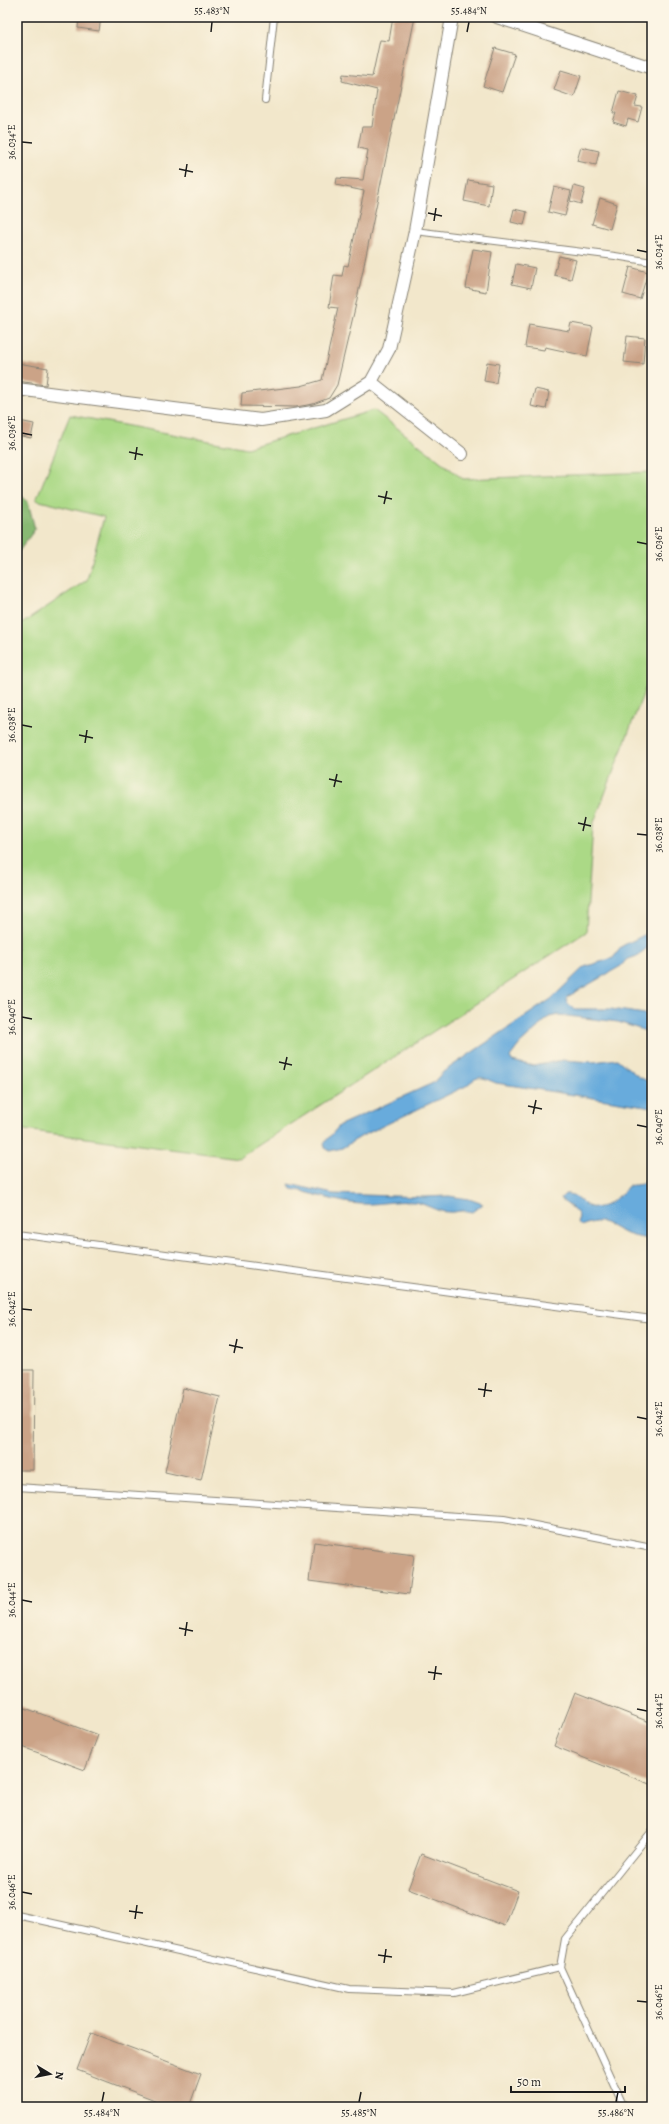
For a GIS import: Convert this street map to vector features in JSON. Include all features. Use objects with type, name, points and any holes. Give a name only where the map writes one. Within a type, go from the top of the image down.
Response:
[{"type":"street","points":[[17,389],[260,420],[326,410],[371,382],[390,349],[415,230],[452,17]]},
{"type":"street","points":[[497,17],[652,68]]},
{"type":"street","points":[[371,382],[462,454]]},
{"type":"lane","points":[[265,100],[274,17]]},
{"type":"lane","points":[[415,230],[652,262]]},
{"type":"lane","points":[[17,1234],[652,1319]]},
{"type":"lane","points":[[17,1487],[504,1519],[652,1548]]},
{"type":"lane","points":[[624,2107],[560,1967],[565,1938],[652,1831]]},
{"type":"lane","points":[[17,1915],[349,1989],[454,1993],[560,1967]]},
{"type":"green space","points":[[374,410],[463,479],[652,472],[652,671],[593,825],[586,932],[239,1158],[17,1129],[17,627],[87,580],[104,517],[36,500],[70,415],[247,448]]},
{"type":"green space","points":[[17,491],[28,502],[35,529],[17,554]]},
{"type":"water","points":[[652,926],[652,944],[637,956],[626,960],[621,966],[567,997],[567,1003],[575,1009],[611,1009],[652,1015],[652,1033],[618,1022],[559,1015],[549,1017],[519,1045],[510,1057],[512,1061],[534,1066],[563,1060],[593,1062],[617,1059],[639,1077],[652,1083],[652,1107],[496,1083],[487,1079],[477,1078],[466,1086],[362,1136],[342,1148],[330,1151],[325,1148],[324,1143],[340,1125],[433,1083],[443,1072],[551,999],[584,967],[613,958],[622,946],[644,935]]},
{"type":"water","points":[[652,1177],[652,1240],[627,1234],[601,1222],[589,1223],[581,1226],[577,1222],[579,1217],[578,1214],[561,1198],[565,1194],[568,1194],[592,1207],[604,1206],[620,1195],[628,1186],[642,1184]]},
{"type":"water","points":[[289,1184],[333,1194],[424,1197],[449,1196],[469,1199],[483,1204],[472,1212],[443,1212],[413,1202],[368,1204],[353,1203],[291,1189]]},
{"type":"building","points":[[79,17],[101,17],[99,31],[78,28]]},
{"type":"building","points":[[393,17],[415,17],[356,304],[337,385],[329,398],[313,404],[296,407],[241,406],[242,393],[301,386],[322,380],[338,308],[329,307],[334,275],[342,276],[344,265],[348,266],[364,191],[336,185],[337,178],[363,180],[368,150],[358,148],[362,127],[372,127],[377,90],[342,81],[343,74],[372,77],[380,40],[389,41]]},
{"type":"building","points":[[495,48],[515,54],[502,92],[483,86]]},
{"type":"building","points":[[561,70],[581,76],[574,97],[554,90]]},
{"type":"building","points":[[619,91],[638,96],[635,106],[642,107],[638,122],[628,119],[626,126],[613,122],[616,113],[613,113]]},
{"type":"building","points":[[581,147],[599,151],[596,165],[577,161]]},
{"type":"building","points":[[468,180],[492,184],[489,206],[464,201]]},
{"type":"building","points":[[574,186],[585,189],[581,204],[570,201]]},
{"type":"building","points":[[554,187],[571,191],[565,216],[548,212]]},
{"type":"building","points":[[600,198],[617,204],[610,229],[592,224]]},
{"type":"building","points":[[514,209],[527,212],[524,225],[511,222]]},
{"type":"building","points":[[473,249],[492,252],[486,292],[466,288]]},
{"type":"building","points":[[559,256],[576,260],[571,279],[554,275]]},
{"type":"building","points":[[516,264],[535,268],[531,288],[512,284]]},
{"type":"building","points":[[630,267],[648,272],[640,299],[623,294]]},
{"type":"building","points":[[571,323],[593,327],[587,356],[545,347],[544,350],[525,347],[529,324],[569,331]]},
{"type":"building","points":[[627,336],[645,338],[643,364],[624,362]]},
{"type":"building","points":[[487,362],[499,364],[496,383],[484,381]]},
{"type":"building","points":[[17,363],[48,368],[46,385],[17,381]]},
{"type":"building","points":[[535,389],[549,392],[546,409],[531,406]]},
{"type":"building","points":[[19,421],[34,424],[31,438],[17,435]]},
{"type":"building","points":[[17,1370],[34,1370],[33,1470],[17,1470]]},
{"type":"building","points":[[183,1388],[220,1397],[201,1480],[165,1472]]},
{"type":"building","points":[[314,1542],[414,1555],[409,1594],[309,1581]]},
{"type":"building","points":[[575,1693],[652,1723],[652,1785],[554,1746]]},
{"type":"building","points":[[17,1705],[98,1735],[85,1770],[17,1745]]},
{"type":"building","points":[[421,1854],[518,1891],[505,1926],[408,1889]]},
{"type":"building","points":[[91,2033],[201,2074],[189,2107],[173,2107],[77,2070]]}]
